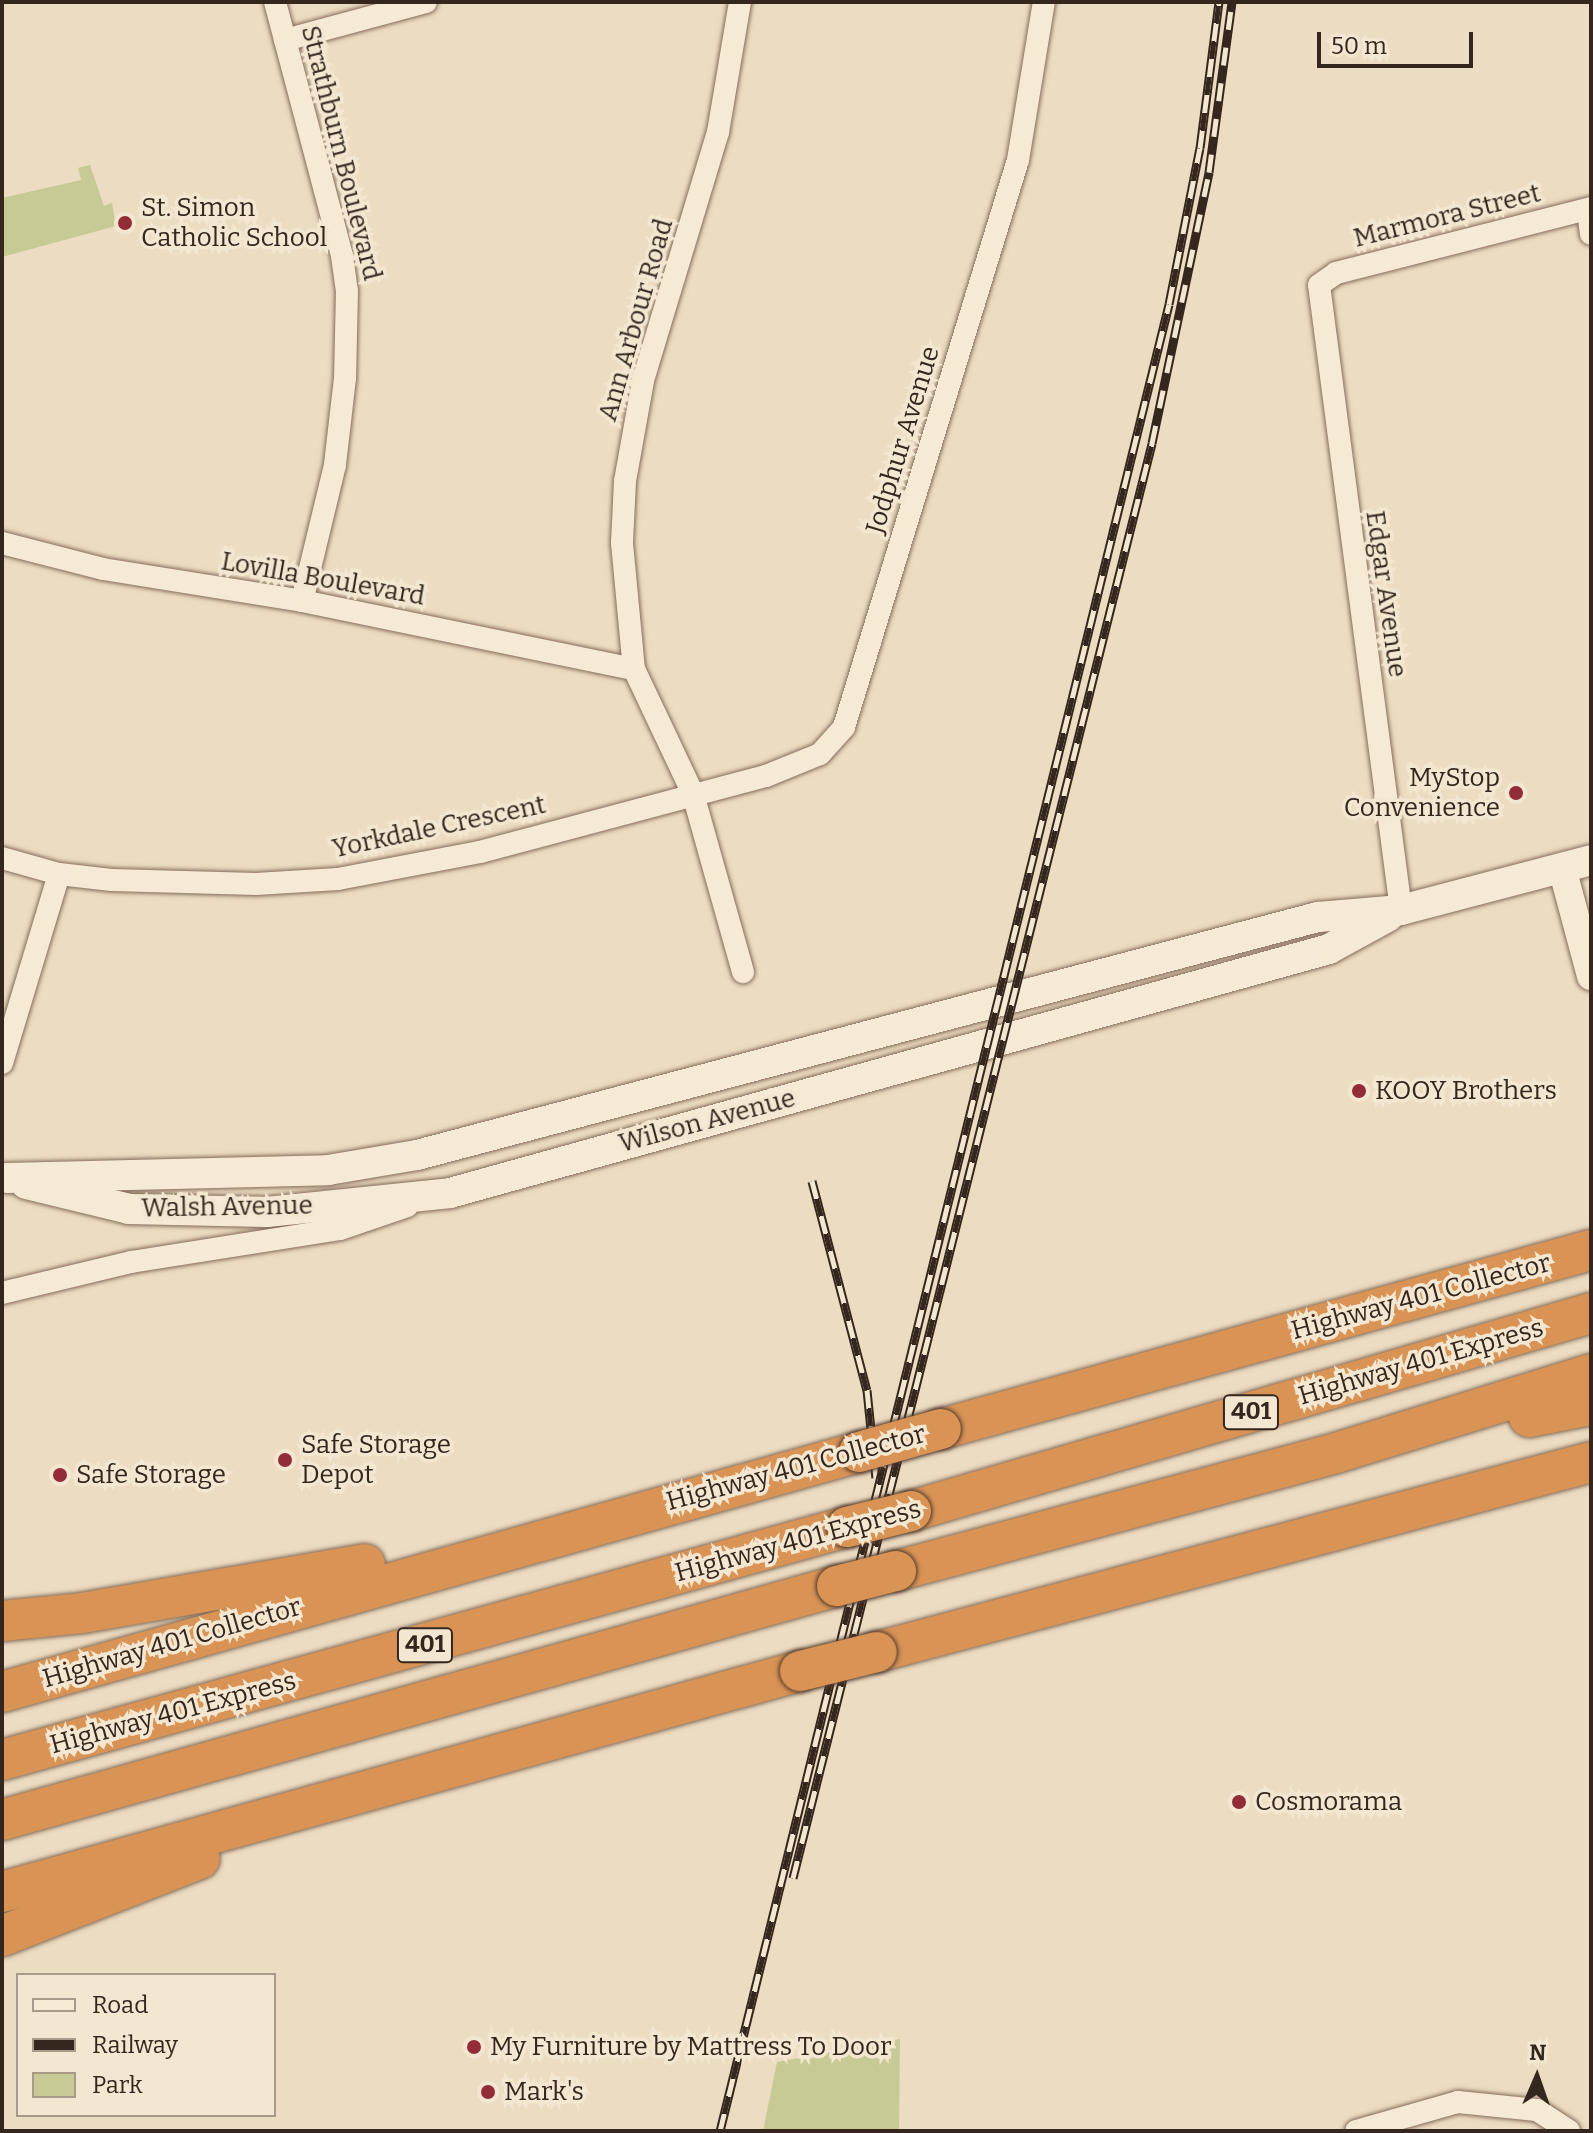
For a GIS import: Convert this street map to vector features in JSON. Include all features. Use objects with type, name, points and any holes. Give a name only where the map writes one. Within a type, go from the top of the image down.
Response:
[{"type":"highway","name":"Highway 401 Collector","points":[[2,1692],[601,1521],[1591,1250]]},
{"type":"highway","name":"Highway 401 Express","points":[[2,1760],[911,1511],[1591,1313]]},
{"type":"highway","name":"Highway 401 Express","points":[[2,1820],[837,1586],[1336,1453],[1591,1374]]},
{"type":"highway","points":[[1336,1453],[1591,1405]]},
{"type":"highway","points":[[2,1892],[800,1671],[1591,1462]]},
{"type":"highway","points":[[1219,1562],[1591,1489]]},
{"type":"highway","points":[[2,1621],[226,1590],[601,1521]]},
{"type":"highway","points":[[2,1936],[382,1785]]},
{"type":"main road","name":"Wilson Avenue","points":[[417,1155],[1318,917],[1401,910],[1576,864]]},
{"type":"main road","name":"Wilson Avenue","points":[[450,1193],[1329,949],[1401,910]]},
{"type":"main road","name":"Walsh Avenue","points":[[4,1177],[328,1170],[417,1155]]},
{"type":"main road","name":"Walsh Avenue","points":[[4,1177],[79,1201],[129,1209],[267,1212],[450,1193]]},
{"type":"street","name":"Strathburn Boulevard","points":[[275,2],[342,256],[348,325],[335,465],[302,601]]},
{"type":"street","points":[[285,40],[426,2]]},
{"type":"street","name":"Ann Arbour Road","points":[[740,2],[718,132],[658,326],[630,443],[622,543],[634,669],[693,794],[743,972]]},
{"type":"street","name":"Jodphur Avenue","points":[[693,794],[804,762],[827,748],[844,727],[1018,160],[1044,2]]},
{"type":"street","points":[[1589,209],[1591,234]]},
{"type":"street","name":"Marmora Street","points":[[1319,285],[1336,273],[1589,209]]},
{"type":"street","name":"Edgar Avenue","points":[[1319,285],[1401,910]]},
{"type":"street","name":"Lovilla Boulevard","points":[[2,543],[103,569],[302,601],[634,669]]},
{"type":"street","name":"Yorkdale Crescent","points":[[2,858],[59,874],[187,883],[338,879],[480,852],[693,794]]},
{"type":"street","points":[[1576,864],[1591,976]]},
{"type":"street","points":[[2,1063],[59,874]]},
{"type":"street","name":"Wilson Avenue","points":[[2,1293],[131,1262],[340,1229],[450,1193]]},
{"type":"street","points":[[1356,2131],[1458,2102],[1537,2110],[1569,2131]]},
{"type":"green space","points":[[90,165],[104,206],[112,203],[116,226],[2,257],[2,198],[81,180],[78,168]]},
{"type":"green space","points":[[900,2039],[899,2131],[763,2131],[777,2062]]},
{"type":"railway","points":[[720,2131],[1169,304],[1200,148],[1219,2]]},
{"type":"railway","points":[[793,1878],[1152,443],[1209,172],[1232,2]]},
{"type":"railway","points":[[812,1181],[867,1390],[876,1478]]},
{"type":"place","name":"St. Simon Catholic School","points":[[125,223]]},
{"type":"place","name":"MyStop Convenience","points":[[1516,793]]},
{"type":"place","name":"KOOY Brothers","points":[[1359,1091]]},
{"type":"place","name":"Safe Storage Depot","points":[[285,1460]]},
{"type":"place","name":"Safe Storage","points":[[60,1475]]},
{"type":"place","name":"Cosmorama","points":[[1239,1802]]},
{"type":"place","name":"My Furniture by Mattress To Door","points":[[474,2047]]},
{"type":"place","name":"Mark's","points":[[488,2092]]}]
